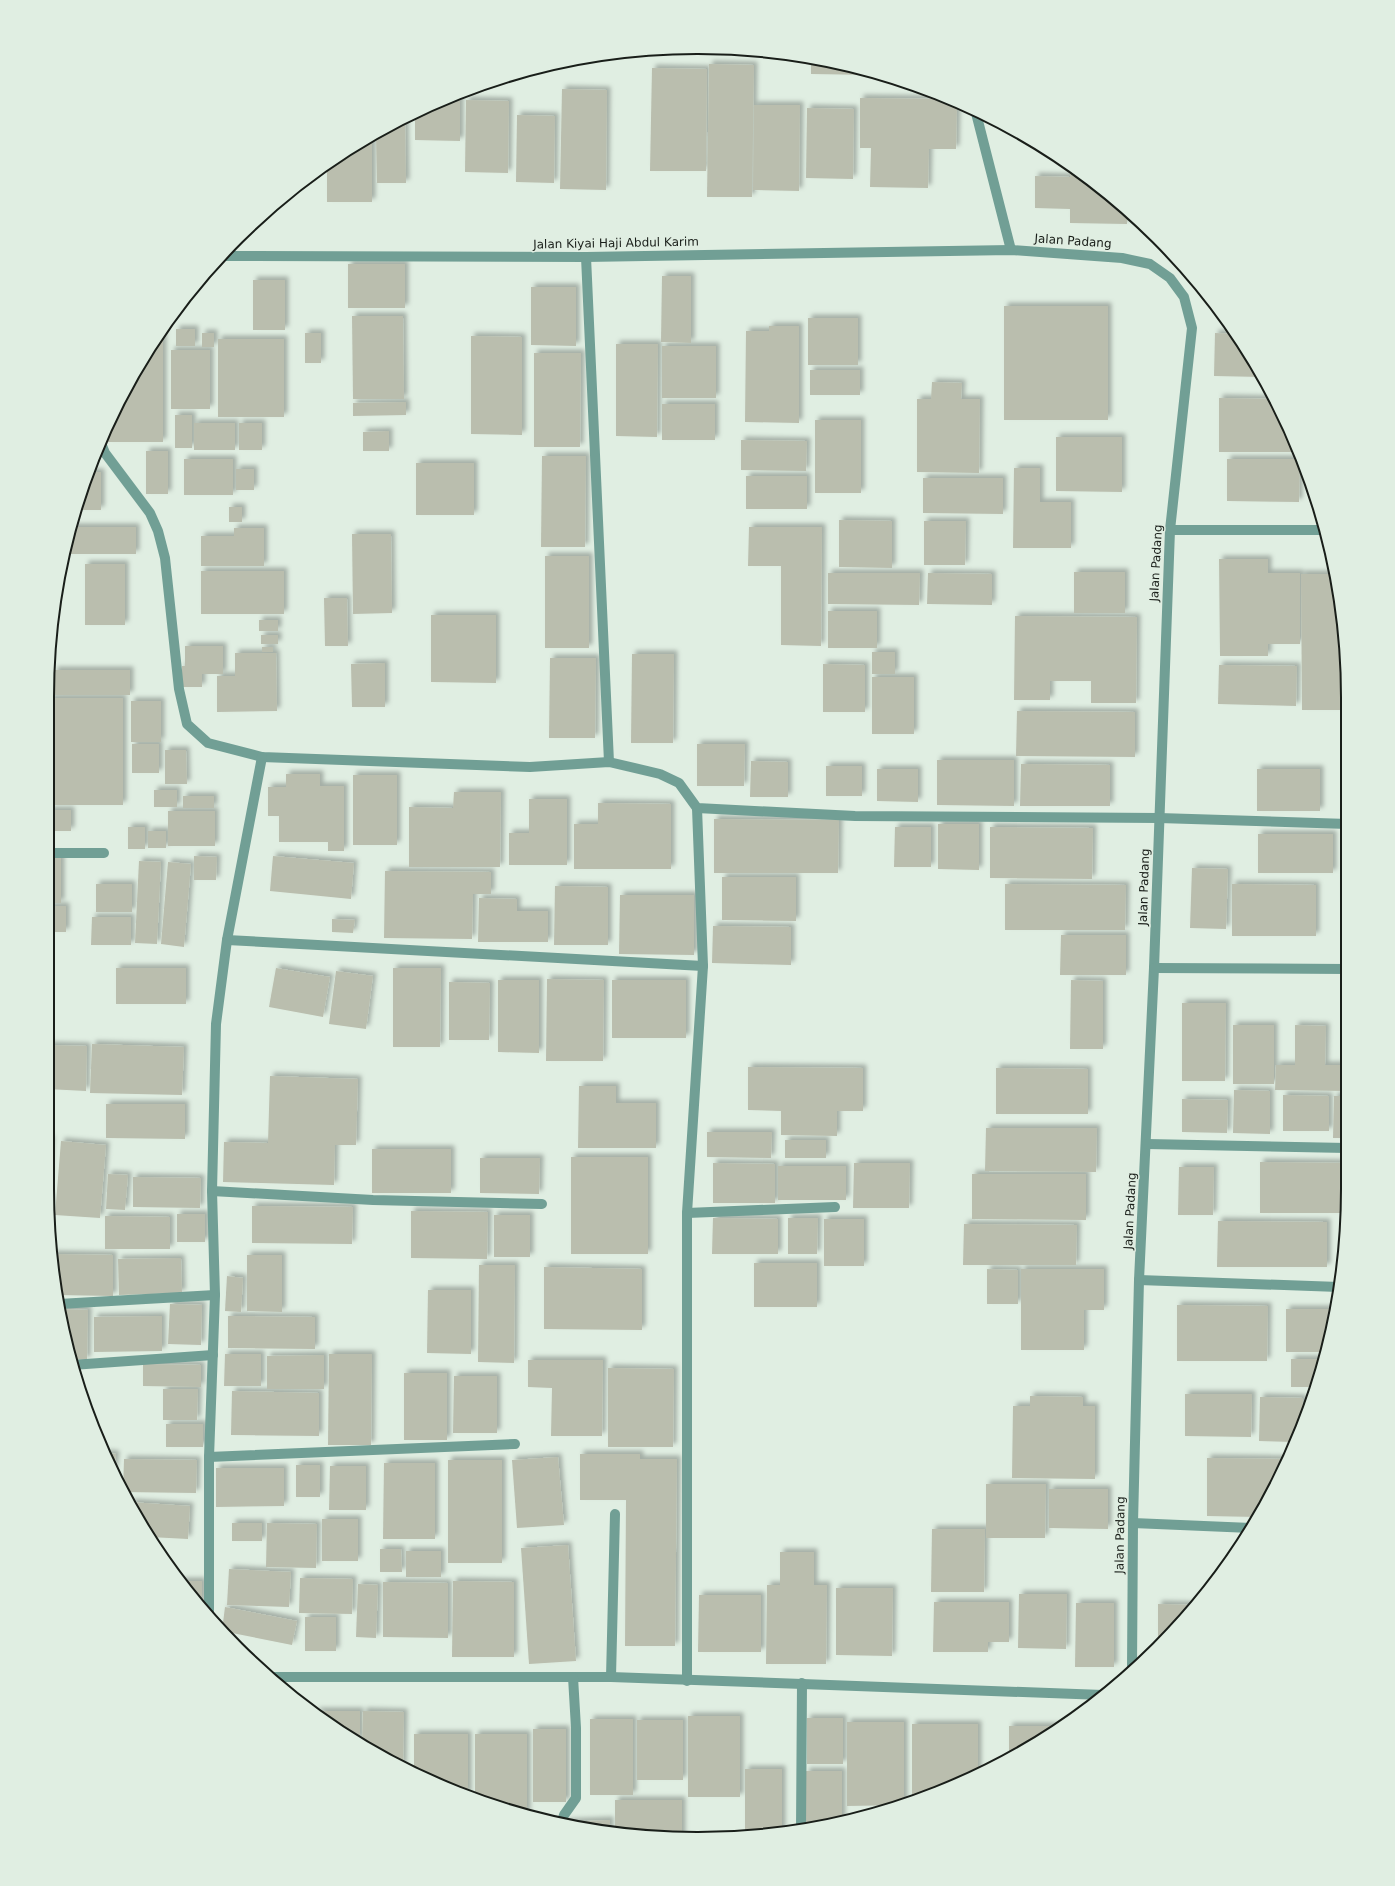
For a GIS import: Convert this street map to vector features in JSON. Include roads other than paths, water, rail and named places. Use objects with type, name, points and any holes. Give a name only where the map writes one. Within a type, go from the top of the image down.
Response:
[{"type":"street","points":[[977,118],[1011,250]]},
{"type":"street","name":"Jalan Kiyai Haji Abdul Karim","points":[[229,256],[586,257],[1011,250]]},
{"type":"street","name":"Jalan Padang","points":[[1011,250],[1122,258],[1150,264],[1170,278],[1184,297],[1192,328],[1170,530],[1147,1144],[1140,1280],[1133,1523],[1132,1663]]},
{"type":"street","points":[[586,257],[610,762]]},
{"type":"street","points":[[104,450],[150,513],[158,531],[165,558],[179,689],[188,724],[208,743],[262,757],[530,767],[610,762],[660,774],[679,783],[697,808],[703,966],[687,1214],[687,1681]]},
{"type":"street","points":[[1170,530],[1319,530]]},
{"type":"street","points":[[209,1607],[209,1457],[215,1295],[212,1191],[216,1024],[227,940],[262,757]]},
{"type":"street","points":[[697,808],[855,816],[1159,818],[1341,824]]},
{"type":"street","points":[[54,853],[104,853]]},
{"type":"street","points":[[227,940],[703,966]]},
{"type":"street","points":[[1154,968],[1341,969]]},
{"type":"street","points":[[1147,1144],[1341,1148]]},
{"type":"street","points":[[212,1191],[373,1200],[542,1204]]},
{"type":"street","points":[[687,1214],[835,1207]]},
{"type":"street","points":[[1140,1280],[1333,1287]]},
{"type":"street","points":[[65,1304],[215,1295]]},
{"type":"street","points":[[79,1365],[213,1355]]},
{"type":"street","points":[[209,1457],[515,1444]]},
{"type":"street","points":[[610,1678],[615,1514]]},
{"type":"street","points":[[1133,1523],[1244,1528]]},
{"type":"street","points":[[279,1677],[610,1678],[802,1683],[1094,1695]]},
{"type":"street","points":[[563,1818],[576,1798],[576,1728],[573,1678]]},
{"type":"street","points":[[801,1823],[802,1683]]}]
